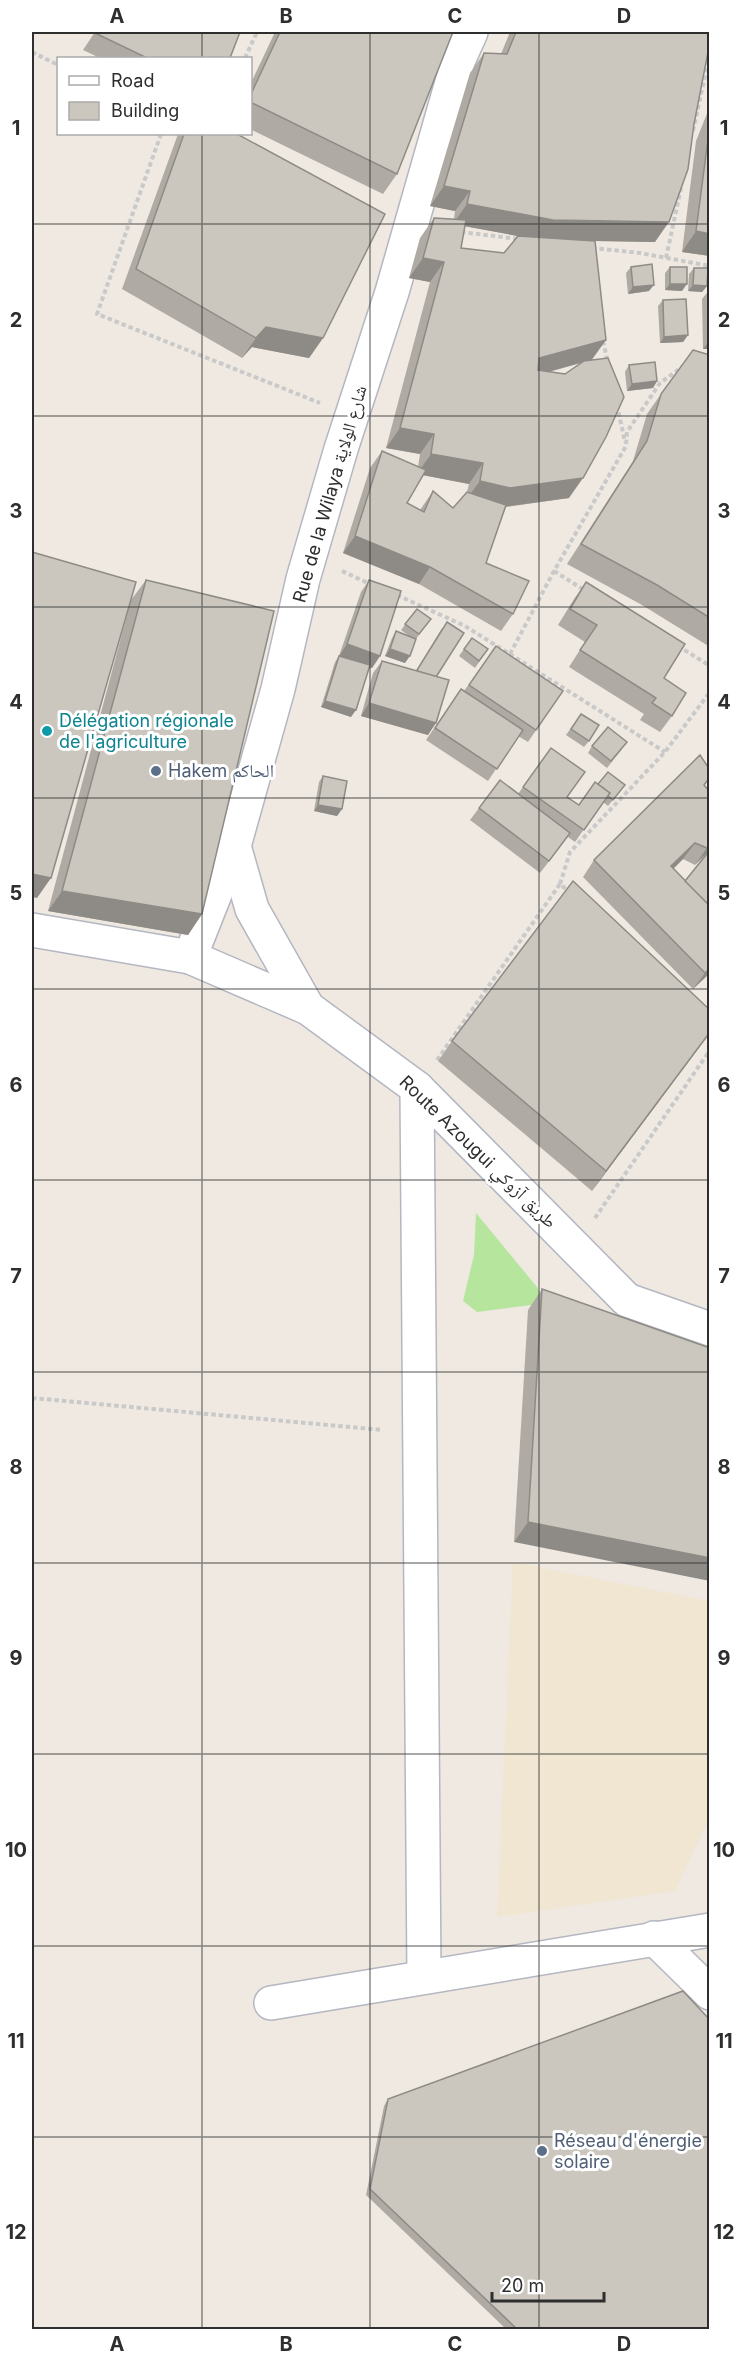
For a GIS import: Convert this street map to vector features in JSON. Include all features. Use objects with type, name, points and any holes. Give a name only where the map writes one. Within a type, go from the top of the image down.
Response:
[{"type":"street","name":"Rue de la Wilaya شارع الولاية","points":[[190,957],[234,846],[278,689],[310,557],[351,416],[392,292],[458,61],[471,32]]},
{"type":"street","points":[[234,846],[252,909],[308,1008]]},
{"type":"street","name":"Route Azougui طريق آزوكي","points":[[32,930],[190,957],[308,1008],[417,1088],[627,1300],[710,1329]]},
{"type":"street","points":[[417,1088],[424,1976]]},
{"type":"street","points":[[271,2002],[710,1930]]},
{"type":"street","points":[[654,1938],[710,1993]]},
{"type":"path","points":[[245,57],[257,32]]},
{"type":"path","points":[[32,52],[57,64]]},
{"type":"path","points":[[693,132],[710,52]]},
{"type":"path","points":[[161,135],[98,314],[351,416]]},
{"type":"path","points":[[666,258],[683,178]]},
{"type":"path","points":[[411,226],[525,240]]},
{"type":"path","points":[[582,247],[710,266]]},
{"type":"path","points":[[603,340],[608,364]]},
{"type":"path","points":[[510,654],[554,571],[626,446],[627,432],[660,383],[684,366]]},
{"type":"path","points":[[616,399],[626,446]]},
{"type":"path","points":[[310,557],[378,587]]},
{"type":"path","points":[[554,571],[593,595]]},
{"type":"path","points":[[389,592],[465,626],[665,752]]},
{"type":"path","points":[[671,642],[710,666]]},
{"type":"path","points":[[417,1088],[560,884],[570,852],[665,752],[710,692]]},
{"type":"path","points":[[560,884],[577,900]]},
{"type":"path","points":[[575,1248],[710,1050]]},
{"type":"path","points":[[32,1398],[420,1433]]},
{"type":"shaded area","points":[[513,1562],[709,1601],[709,1819],[675,1891],[497,1917]]},
{"type":"green space","points":[[476,1213],[537,1287],[546,1303],[477,1312],[463,1301],[474,1255]]},
{"type":"building","points":[[240,32],[230,57],[145,57],[95,33]]},
{"type":"building","points":[[280,32],[453,32],[397,174],[252,103],[252,92]]},
{"type":"building","points":[[516,32],[710,32],[688,169],[669,222],[553,220],[467,204],[470,191],[444,186],[484,53],[507,54]]},
{"type":"building","points":[[710,124],[710,234],[696,231]]},
{"type":"building","points":[[184,135],[239,135],[385,214],[323,338],[266,327],[256,338],[136,269]]},
{"type":"building","points":[[434,218],[466,220],[461,248],[504,253],[518,236],[595,241],[606,340],[539,358],[538,370],[565,374],[584,361],[608,358],[624,397],[606,437],[583,478],[510,488],[480,481],[483,463],[431,454],[434,434],[400,428],[444,262],[423,258]]},
{"type":"building","points":[[652,264],[654,285],[633,287],[631,267]]},
{"type":"building","points":[[670,267],[687,267],[687,284],[670,284]]},
{"type":"building","points":[[694,268],[708,268],[707,286],[693,285]]},
{"type":"building","points":[[686,299],[688,335],[664,337],[663,300]]},
{"type":"building","points":[[693,350],[710,355],[710,618],[657,585],[581,544],[647,441],[661,394]]},
{"type":"building","points":[[655,362],[657,381],[632,384],[629,365]]},
{"type":"building","points":[[382,451],[426,470],[407,503],[424,512],[433,491],[453,508],[467,492],[506,505],[486,563],[529,581],[513,614],[430,567],[355,536]]},
{"type":"building","points":[[32,552],[136,582],[51,878],[32,874]]},
{"type":"building","name":"Hakem الحاكم","points":[[146,580],[274,611],[202,914],[62,891]]},
{"type":"building","points":[[369,580],[401,591],[380,656],[347,644]]},
{"type":"building","points":[[586,582],[685,644],[664,678],[686,693],[672,716],[652,703],[656,698],[580,650],[597,625],[570,609]]},
{"type":"building","points":[[417,609],[431,619],[419,634],[405,624]]},
{"type":"building","points":[[447,622],[464,633],[436,677],[420,672],[417,670]]},
{"type":"building","points":[[396,631],[416,639],[410,656],[390,649]]},
{"type":"building","points":[[472,638],[488,649],[479,661],[464,649]]},
{"type":"building","points":[[496,646],[563,691],[536,730],[469,685]]},
{"type":"building","points":[[339,656],[370,665],[356,710],[325,701]]},
{"type":"building","points":[[382,661],[449,680],[436,723],[369,703]]},
{"type":"building","points":[[461,689],[523,730],[497,769],[435,728]]},
{"type":"building","points":[[581,714],[599,725],[589,741],[571,729]]},
{"type":"building","points":[[608,727],[627,742],[611,761],[592,746]]},
{"type":"building","points":[[551,748],[585,772],[567,797],[579,805],[595,782],[610,793],[584,830],[523,787]]},
{"type":"building","points":[[700,755],[710,770],[710,777],[704,785],[710,792],[710,845],[707,848],[695,843],[671,866],[710,906],[710,968],[705,973],[594,860]]},
{"type":"building","points":[[608,772],[625,785],[613,800],[608,796],[610,793],[598,784]]},
{"type":"building","points":[[323,776],[347,781],[342,809],[318,805]]},
{"type":"building","points":[[500,780],[570,833],[549,861],[479,808]]},
{"type":"building","points":[[710,850],[710,906],[685,881]]},
{"type":"building","points":[[573,881],[710,1010],[710,1032],[606,1171],[452,1041]]},
{"type":"building","points":[[542,1289],[710,1348],[710,1558],[528,1522]]},
{"type":"building","name":"Réseau d'énergie solaire","points":[[683,1991],[710,2020],[710,2330],[518,2330],[370,2189],[388,2099]]},
{"type":"place","name":"Délégation régionale de l'agriculture","points":[[47,731]]},
{"type":"place","name":"Hakem الحاكم","points":[[156,771]]},
{"type":"place","name":"Réseau d'énergie solaire","points":[[542,2151]]}]
